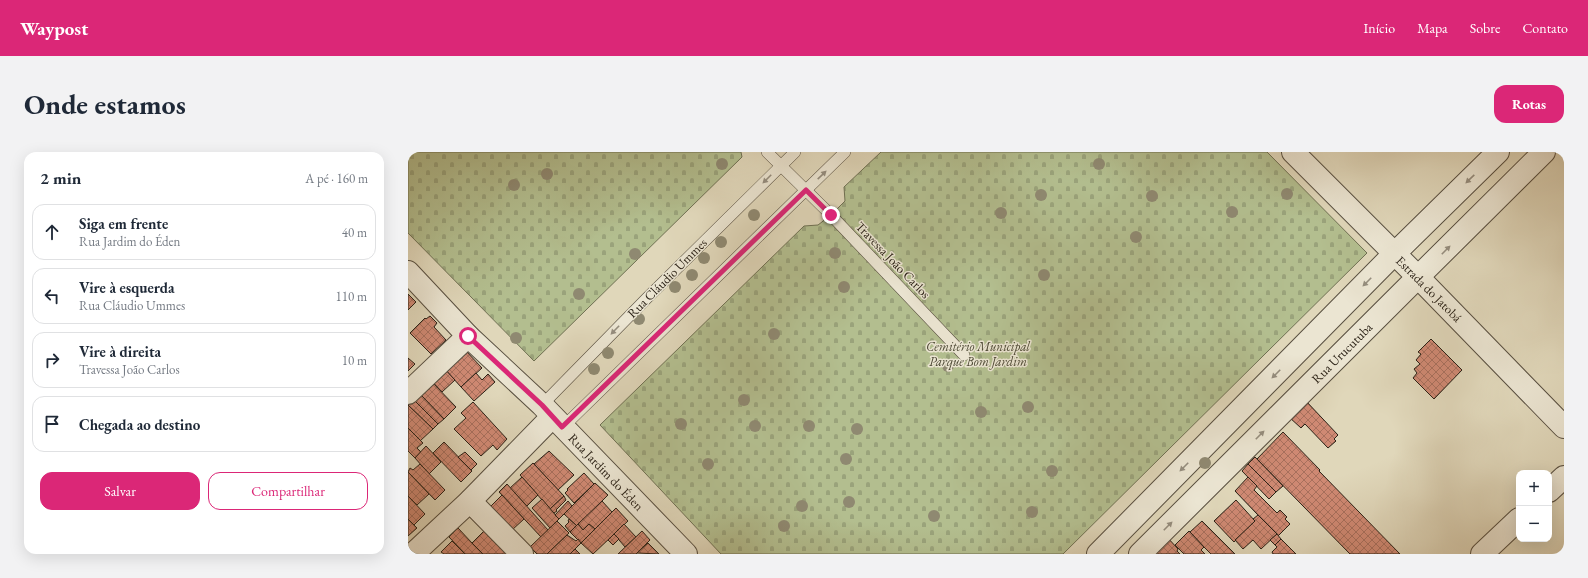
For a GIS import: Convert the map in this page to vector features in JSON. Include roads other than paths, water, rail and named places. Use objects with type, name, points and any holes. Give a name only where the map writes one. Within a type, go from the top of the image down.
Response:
[{"type":"street","name":"Estrada do Jatobá","points":[[1293,152],[1418,277],[1564,427]]},
{"type":"street","points":[[1098,554],[1394,254],[1498,152]]},
{"type":"street","name":"Rua Urucutuba","points":[[1140,554],[1544,152]]},
{"type":"street","name":"Rua Jardim do Éden","points":[[408,272],[468,336],[552,416],[686,554]]},
{"type":"street","points":[[408,393],[468,336]]},
{"type":"street","name":"Rua Cláudio Ummes","points":[[413,554],[470,501],[552,416]]},
{"type":"street","points":[[1552,488],[1564,477]]},
{"type":"street","points":[[470,501],[522,554]]},
{"type":"street","points":[[1482,554],[1516,522]]},
{"type":"lane","name":"Travessa João Carlos","points":[[767,152],[806,190],[964,355]]},
{"type":"lane","name":"Rua Cláudio Ummes","points":[[552,416],[647,298],[795,152]]},
{"type":"lane","name":"Rua Cláudio Ummes","points":[[552,416],[806,190],[846,152]]},
{"type":"park label","name":"Cemitério Municipal Parque Bom Jardim","points":[[978,354]]}]
